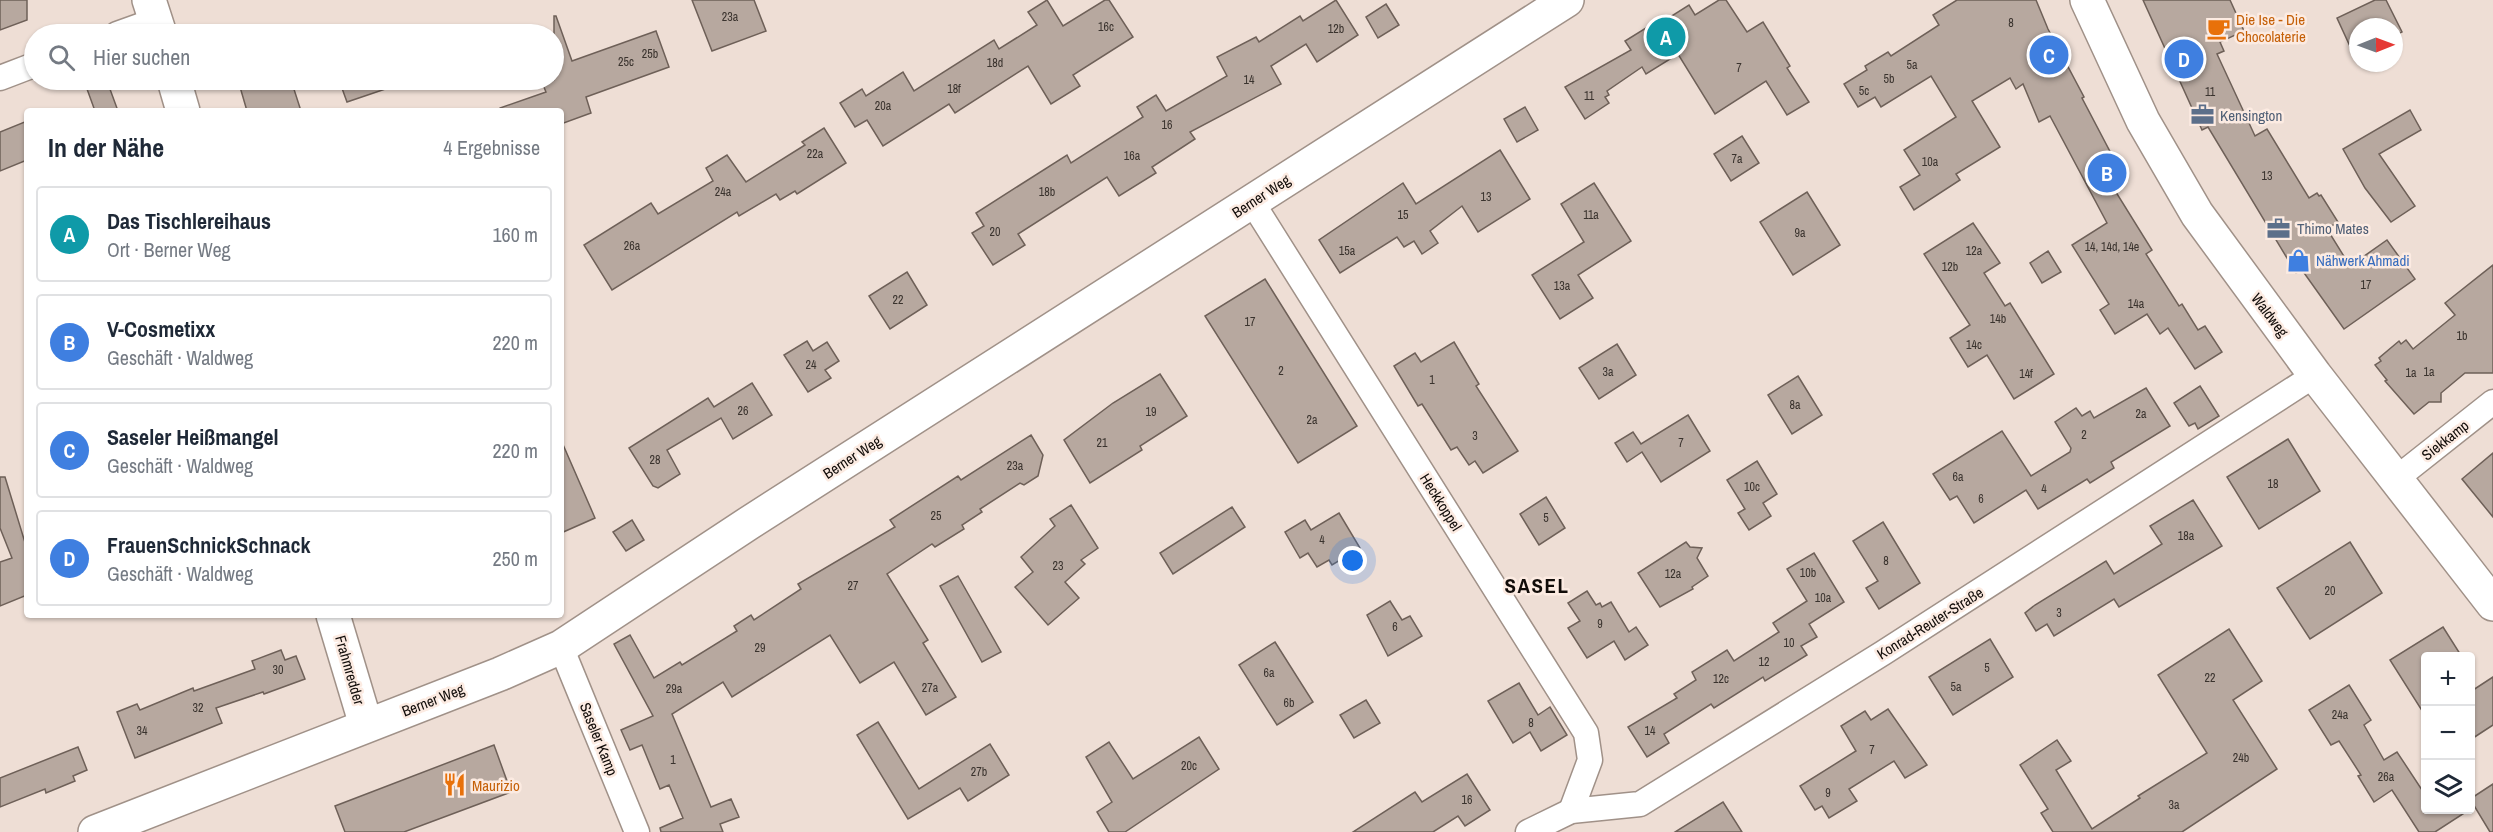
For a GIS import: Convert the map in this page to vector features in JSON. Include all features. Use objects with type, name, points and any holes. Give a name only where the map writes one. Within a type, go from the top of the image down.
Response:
[{"type":"street","name":"Berner Weg","points":[[95,832],[500,674],[561,646],[749,523],[1567,0]]},
{"type":"street","name":"Waldweg","points":[[2086,0],[2143,121],[2197,214],[2315,375],[2493,604]]},
{"type":"street","points":[[141,24],[155,18]]},
{"type":"street","points":[[0,78],[24,69]]},
{"type":"street","points":[[177,90],[182,108]]},
{"type":"street","name":"Heckkoppel","points":[[1252,202],[1586,733],[1590,759],[1571,811]]},
{"type":"street","name":"Konrad-Reuter-Straße","points":[[1528,832],[1540,824],[1571,811],[1640,804],[1893,647],[2315,375]]},
{"type":"street","name":"Siekkamp","points":[[2397,478],[2493,402]]},
{"type":"street","name":"Frahmredder","points":[[334,618],[366,725]]},
{"type":"street","name":"Saseler Kamp","points":[[561,646],[637,832]]},
{"type":"building","points":[[0,0],[27,0],[27,20],[0,30]]},
{"type":"building","points":[[692,0],[754,0],[766,31],[712,51]]},
{"type":"building","points":[[1047,0],[1063,26],[1105,0],[1109,0],[1133,37],[1073,75],[1080,86],[1051,104],[1028,66],[955,113],[949,104],[883,146],[867,120],[855,127],[840,103],[862,89],[866,96],[903,72],[914,91],[994,40],[999,49],[1037,25],[1028,12]]},
{"type":"building","points":[[1336,0],[1358,35],[1317,62],[1306,44],[1271,66],[1281,84],[1190,132],[1195,139],[1152,167],[1156,173],[1119,196],[1107,177],[1018,234],[1025,245],[993,265],[972,233],[984,226],[976,213],[1067,155],[1071,163],[1143,117],[1137,107],[1156,95],[1166,111],[1227,76],[1217,57],[1256,37],[1259,42],[1300,16],[1303,21]]},
{"type":"building","points":[[1719,0],[1726,0],[1747,32],[1763,22],[1790,66],[1787,68],[1809,102],[1787,115],[1766,81],[1715,114],[1678,54],[1646,74],[1642,67],[1607,91],[1609,95],[1605,97],[1609,103],[1585,119],[1565,87],[1631,50],[1625,41],[1654,23],[1656,26],[1689,5],[1695,15]]},
{"type":"building","points":[[1957,0],[2036,0],[2048,29],[2084,97],[2082,98],[2126,182],[2114,189],[2152,250],[2146,254],[2179,306],[2182,304],[2198,330],[2205,326],[2222,352],[2195,369],[2168,328],[2160,334],[2147,314],[2115,334],[2100,310],[2109,304],[2072,245],[2107,223],[2050,116],[2039,122],[2023,84],[2016,89],[2010,78],[1972,101],[2000,147],[1956,174],[1960,180],[1914,210],[1900,187],[1920,175],[1904,150],[1956,117],[1931,76],[1881,107],[1875,97],[1858,107],[1844,84],[1867,70],[1865,66],[1888,52],[1891,56],[1939,25],[1933,15]]},
{"type":"building","points":[[2143,0],[2230,0],[2244,31],[2220,42],[2224,51],[2217,54],[2255,136],[2267,129],[2309,198],[2317,193],[2321,195],[2338,222],[2327,229],[2350,266],[2387,240],[2415,279],[2344,329],[2302,270],[2296,273],[2208,127],[2202,130]]},
{"type":"building","points":[[2375,0],[2386,0],[2395,18],[2349,18],[2349,44],[2337,18]]},
{"type":"building","points":[[1386,4],[1399,25],[1378,38],[1366,17]]},
{"type":"building","points":[[554,16],[556,16],[559,24],[554,24]]},
{"type":"building","points":[[656,31],[669,67],[586,97],[591,113],[564,123],[564,108],[500,108],[546,92],[545,90],[564,90],[564,38],[572,61]]},
{"type":"building","points":[[87,90],[110,90],[117,108],[94,108]]},
{"type":"building","points":[[241,90],[294,90],[300,108],[246,108]]},
{"type":"building","points":[[343,90],[382,90],[347,102]]},
{"type":"building","points":[[1525,107],[1538,130],[1517,142],[1504,119]]},
{"type":"building","points":[[2410,110],[2421,130],[2379,154],[2415,206],[2391,222],[2365,188],[2343,149]]},
{"type":"building","points":[[24,122],[24,161],[0,171],[0,132]]},
{"type":"building","points":[[824,128],[846,163],[797,194],[795,191],[780,200],[776,194],[739,216],[737,212],[612,290],[584,245],[651,203],[658,214],[713,181],[706,168],[727,155],[746,182],[805,145],[802,142]]},
{"type":"building","points":[[1742,136],[1759,163],[1731,181],[1714,154]]},
{"type":"building","points":[[1500,150],[1530,199],[1478,232],[1462,206],[1430,231],[1438,243],[1422,254],[1414,241],[1404,247],[1397,237],[1340,273],[1319,240],[1403,183],[1416,204]]},
{"type":"building","points":[[1594,183],[1631,241],[1578,275],[1593,298],[1560,319],[1532,275],[1584,242],[1561,204]]},
{"type":"building","points":[[1807,192],[1840,245],[1793,275],[1760,222]]},
{"type":"building","points":[[1973,223],[2000,263],[1984,273],[2005,306],[2010,303],[2054,374],[2014,399],[1987,355],[1968,367],[1950,338],[1970,325],[1924,254]]},
{"type":"building","points":[[2048,251],[2061,272],[2042,283],[2030,263]]},
{"type":"building","points":[[2493,265],[2493,373],[2465,373],[2441,393],[2441,402],[2429,402],[2414,414],[2385,381],[2387,380],[2375,365],[2381,361],[2379,358],[2399,341],[2401,344],[2406,340],[2413,349],[2455,315],[2445,303]]},
{"type":"building","points":[[907,272],[927,305],[890,329],[869,296]]},
{"type":"building","points":[[1265,279],[1357,426],[1298,463],[1205,316]]},
{"type":"building","points":[[807,341],[813,351],[827,342],[839,361],[825,370],[831,378],[808,392],[784,355]]},
{"type":"building","points":[[1454,342],[1479,384],[1476,386],[1518,451],[1483,473],[1475,461],[1469,465],[1457,447],[1451,450],[1422,404],[1418,406],[1394,366],[1415,353],[1421,362]]},
{"type":"building","points":[[1617,344],[1636,375],[1599,399],[1579,368]]},
{"type":"building","points":[[1160,374],[1187,416],[1140,446],[1142,450],[1090,483],[1064,440],[1113,403]]},
{"type":"building","points":[[1798,376],[1822,415],[1792,434],[1768,395]]},
{"type":"building","points":[[752,383],[772,415],[733,439],[721,418],[667,450],[680,474],[658,488],[653,486],[629,448],[708,398],[714,407]]},
{"type":"building","points":[[2200,386],[2219,416],[2198,429],[2195,423],[2189,426],[2174,403]]},
{"type":"building","points":[[2146,388],[2170,426],[2111,462],[2114,468],[2090,483],[2087,479],[2038,509],[2026,490],[1974,523],[1957,496],[1950,500],[1933,474],[2002,431],[2031,476],[2070,452],[2071,448],[2055,422],[2076,408],[2082,416],[2090,411],[2094,418]]},
{"type":"building","points":[[1688,415],[1710,451],[1661,482],[1642,452],[1627,462],[1615,443],[1633,432],[1641,444]]},
{"type":"building","points":[[1031,435],[1043,455],[1038,476],[1024,485],[1020,483],[980,509],[982,512],[962,525],[964,529],[935,547],[932,544],[887,574],[928,640],[923,643],[956,697],[926,715],[894,662],[860,683],[830,635],[732,697],[723,682],[672,714],[711,807],[731,799],[739,817],[720,824],[723,832],[661,832],[660,828],[683,818],[669,785],[660,789],[642,745],[630,750],[621,730],[653,716],[614,644],[630,635],[654,678],[680,662],[682,665],[737,631],[734,626],[751,615],[754,620],[801,589],[798,584],[895,527],[890,520],[958,476],[961,480]]},
{"type":"building","points":[[2288,439],[2320,491],[2259,529],[2227,477]]},
{"type":"building","points":[[564,447],[595,518],[564,532]]},
{"type":"building","points":[[2493,453],[2493,517],[2462,479]]},
{"type":"building","points":[[1757,461],[1777,494],[1763,503],[1771,516],[1749,530],[1738,513],[1745,509],[1727,480]]},
{"type":"building","points":[[0,477],[5,477],[24,539],[24,596],[0,606],[0,562],[12,558],[0,528]]},
{"type":"building","points":[[1546,497],[1565,528],[1539,545],[1520,514]]},
{"type":"building","points":[[2193,500],[2222,546],[2119,607],[2114,599],[2054,636],[2047,624],[2036,631],[2025,613],[2106,561],[2114,574],[2162,544],[2150,526]]},
{"type":"building","points":[[1071,505],[1098,548],[1081,560],[1085,564],[1065,582],[1079,598],[1048,625],[1015,587],[1033,572],[1021,557],[1055,526],[1050,519]]},
{"type":"building","points":[[1232,507],[1245,527],[1173,574],[1160,553]]},
{"type":"building","points":[[1339,513],[1360,548],[1332,565],[1329,560],[1317,567],[1308,553],[1300,558],[1285,532],[1305,520],[1311,530]]},
{"type":"building","points":[[632,520],[644,540],[626,551],[613,532]]},
{"type":"building","points":[[1883,522],[1920,583],[1879,609],[1866,588],[1878,581],[1853,541]]},
{"type":"building","points":[[1686,542],[1690,547],[1702,548],[1697,558],[1708,576],[1692,587],[1693,589],[1660,607],[1638,573]]},
{"type":"building","points":[[2350,542],[2382,593],[2310,639],[2277,588]]},
{"type":"building","points":[[1814,553],[1844,602],[1809,624],[1817,637],[1801,646],[1807,655],[1765,681],[1763,677],[1714,708],[1711,704],[1664,734],[1669,743],[1647,757],[1628,727],[1677,698],[1674,694],[1696,680],[1692,672],[1727,650],[1734,661],[1779,632],[1773,623],[1807,601],[1787,569]]},
{"type":"building","points":[[958,576],[1001,652],[982,662],[940,586]]},
{"type":"building","points":[[1587,591],[1596,605],[1600,603],[1602,607],[1611,602],[1629,632],[1636,627],[1648,645],[1625,660],[1614,641],[1587,658],[1568,628],[1580,621],[1568,603]]},
{"type":"building","points":[[1390,601],[1402,620],[1410,616],[1422,636],[1388,656],[1367,615]]},
{"type":"building","points":[[2443,627],[2459,652],[2421,652],[2421,709],[2390,660]]},
{"type":"building","points":[[2229,629],[2262,681],[2233,700],[2277,769],[2182,832],[2053,832],[2041,813],[2048,809],[2020,765],[2057,740],[2071,761],[2056,770],[2092,829],[2140,798],[2138,796],[2207,753],[2158,675]]},
{"type":"building","points":[[1990,639],[2013,677],[1953,715],[1929,677]]},
{"type":"building","points":[[1275,642],[1313,702],[1277,725],[1239,665]]},
{"type":"building","points":[[281,650],[285,660],[296,656],[305,679],[216,708],[222,723],[135,758],[117,712],[137,704],[140,710],[193,688],[194,691],[255,669],[252,661]]},
{"type":"building","points":[[2493,677],[2493,725],[2475,737],[2475,706],[2475,689]]},
{"type":"building","points":[[1519,683],[1538,715],[1550,707],[1567,735],[1541,751],[1530,732],[1513,743],[1488,701]]},
{"type":"building","points":[[2349,685],[2371,720],[2364,725],[2384,760],[2397,752],[2421,788],[2421,814],[2463,814],[2435,832],[2419,832],[2392,790],[2374,802],[2358,776],[2361,775],[2339,741],[2331,745],[2309,710]]},
{"type":"building","points":[[1366,700],[1380,723],[1354,738],[1340,715]]},
{"type":"building","points":[[1888,709],[1927,765],[1905,778],[1894,761],[1849,789],[1857,801],[1829,818],[1822,806],[1815,810],[1800,786],[1856,751],[1841,726],[1865,711],[1871,720]]},
{"type":"building","points":[[878,722],[919,789],[990,744],[1009,775],[968,801],[960,788],[908,819],[857,735]]},
{"type":"building","points":[[1199,737],[1219,769],[1125,832],[1109,832],[1097,812],[1112,802],[1086,757],[1109,742],[1133,779]]},
{"type":"building","points":[[494,745],[511,792],[404,832],[345,832],[335,806]]},
{"type":"building","points":[[78,747],[87,770],[73,776],[75,781],[46,793],[45,789],[0,807],[0,778]]},
{"type":"building","points":[[1467,774],[1490,810],[1465,826],[1458,816],[1433,832],[1353,832],[1415,792],[1422,802]]},
{"type":"building","points":[[2493,784],[2493,832],[2490,832],[2475,807],[2475,796]]},
{"type":"building","points":[[1723,802],[1742,832],[1675,832]]},
{"type":"place","name":"Die Ise - Die Chocolaterie","points":[[2218,28]]},
{"type":"place","name":"Das Tischlereihaus","points":[[1666,37]]},
{"type":"place","name":"Saseler Heißmangel","points":[[2049,55]]},
{"type":"place","name":"FrauenSchnickSchnack","points":[[2184,59]]},
{"type":"place","name":"Kensington","points":[[2202,115]]},
{"type":"place","name":"V-Cosmetixx","points":[[2107,173]]},
{"type":"place","name":"Thimo Mates","points":[[2279,228]]},
{"type":"place","name":"Nähwerk Ahmadi","points":[[2298,260]]},
{"type":"place","name":"Maurizio","points":[[454,785]]},
{"type":"district","name":"SASEL","points":[[1537,585]]}]
